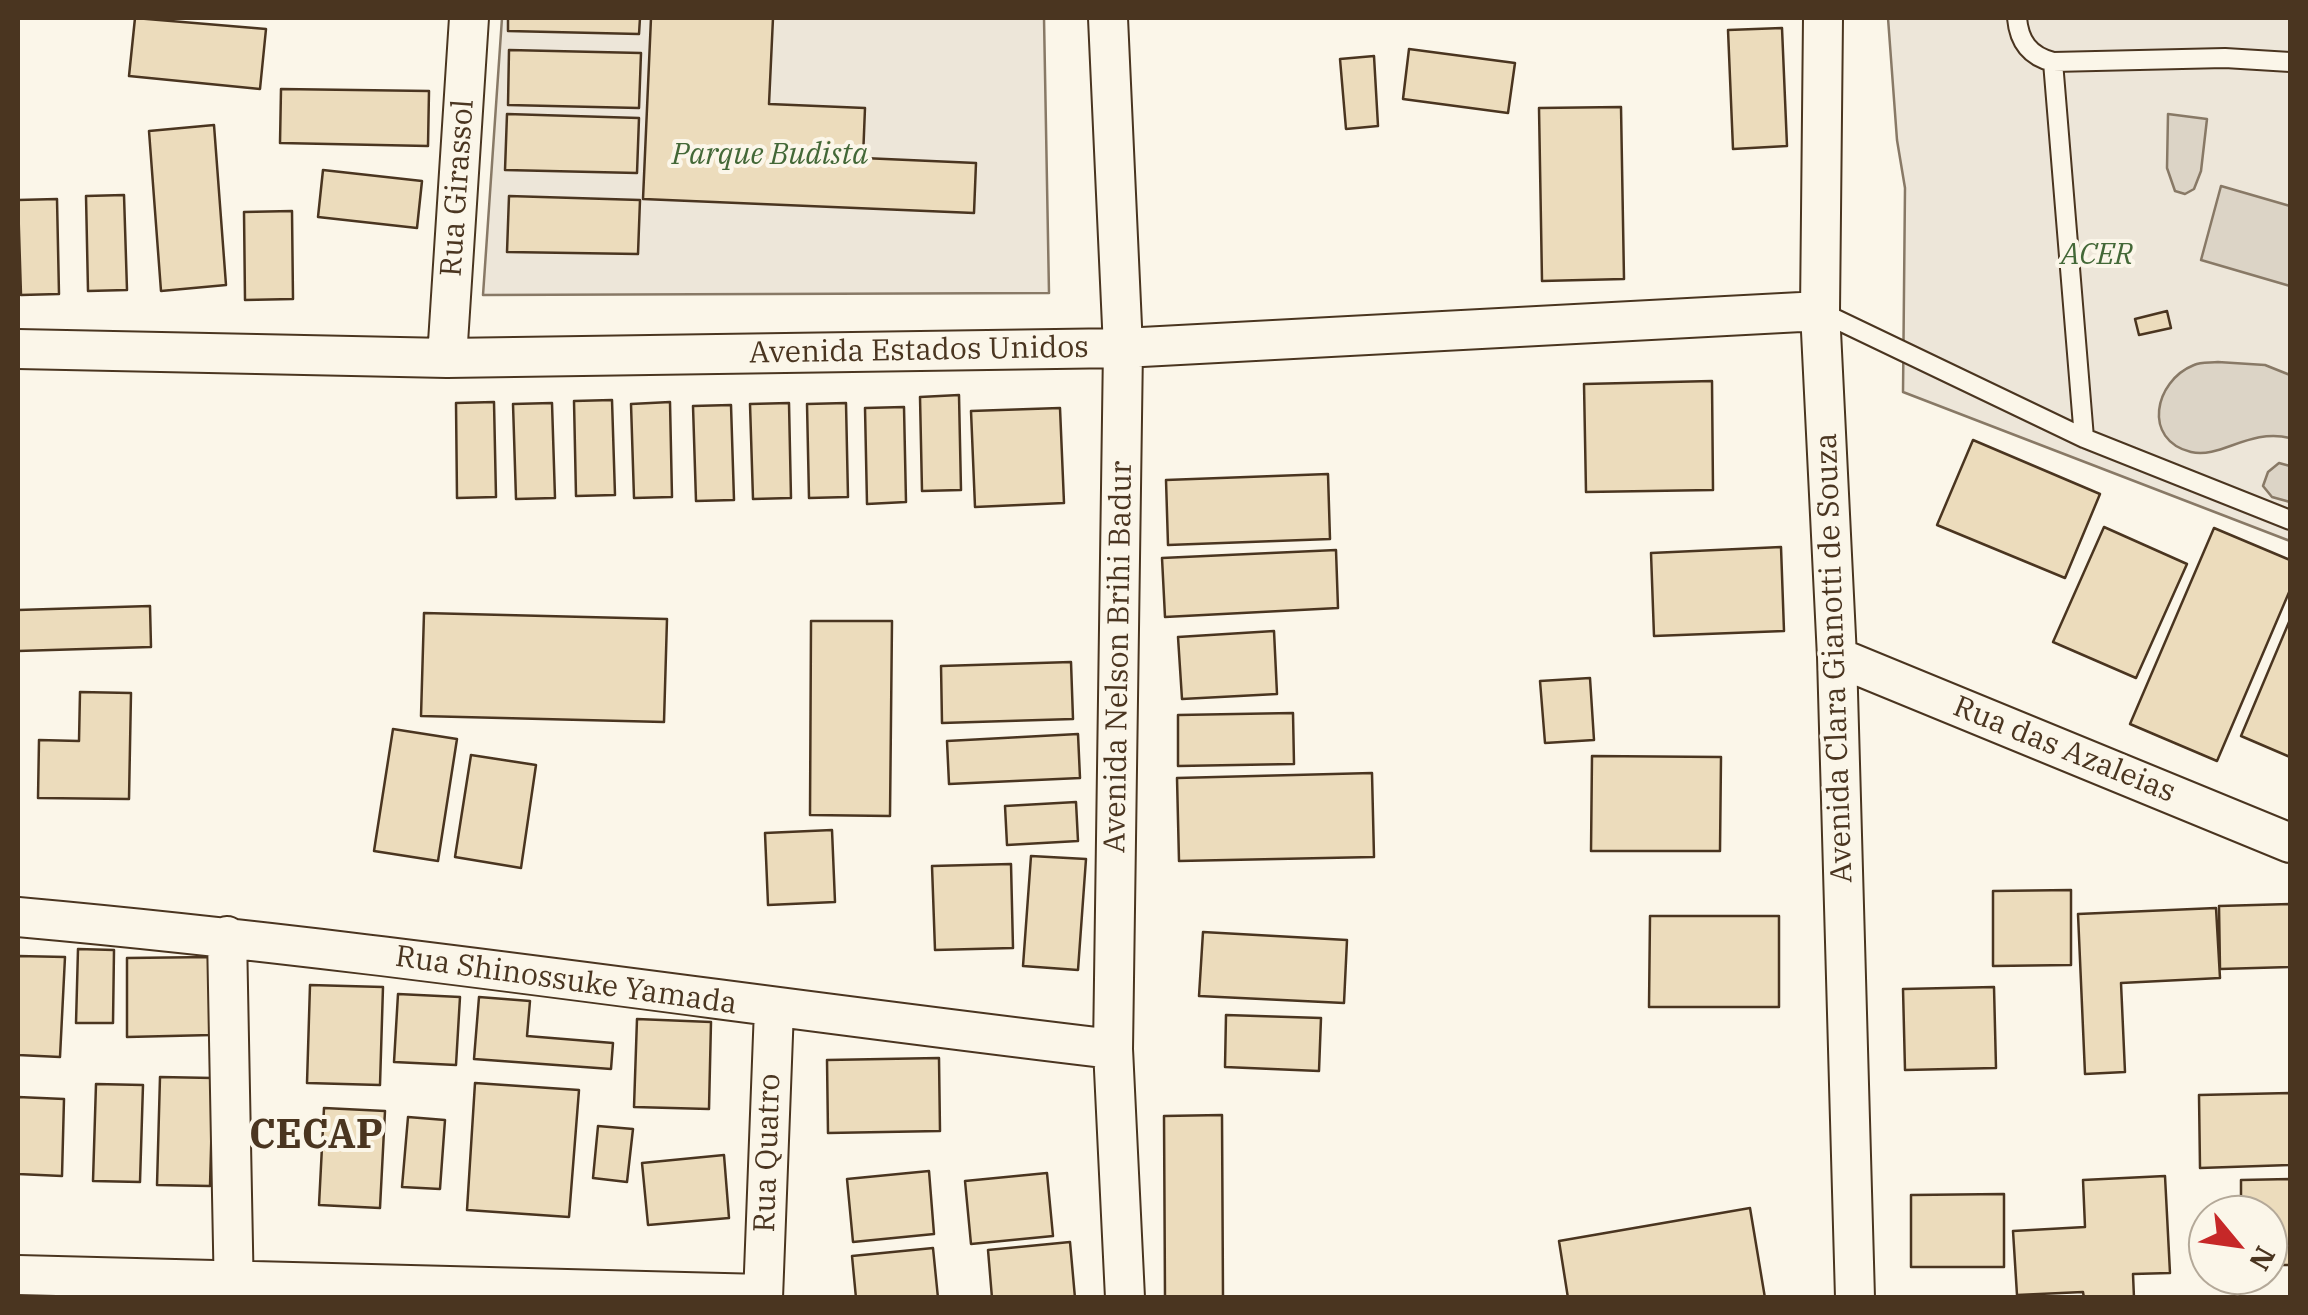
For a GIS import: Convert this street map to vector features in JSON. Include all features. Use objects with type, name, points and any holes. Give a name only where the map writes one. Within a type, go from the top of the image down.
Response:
[{"type":"street","name":"Rua Girassol","points":[[447,358],[469,18]]},
{"type":"street","name":"Avenida Nelson Brihi Badur","points":[[1108,18],[1123,348],[1113,1049],[1125,1298]]},
{"type":"street","name":"Avenida Clara Gianotti de Souza","points":[[1824,18],[1820,312],[1837,657],[1854,1298]]},
{"type":"street","name":"Avenida Estados Unidos","points":[[18,350],[447,358],[1123,348],[1820,312]]},
{"type":"street","name":"Rua das Azaleias","points":[[1837,657],[2290,843]]},
{"type":"street","name":"Rua Shinossuke Yamada","points":[[18,918],[226,936],[774,1009],[1113,1049]]},
{"type":"street","points":[[226,936],[234,1289]]},
{"type":"street","name":"Rua Quatro","points":[[763,1296],[774,1009]]},
{"type":"street","points":[[18,1276],[234,1289],[763,1296]]},
{"type":"lane","points":[[2017,18],[2026,48],[2052,62],[2225,58],[2290,62]]},
{"type":"lane","points":[[2052,62],[2084,438]]},
{"type":"lane","points":[[1820,312],[2084,438],[2290,520]]},
{"type":"green space","name":"Parque Budista","points":[[502,18],[1044,18],[1049,293],[483,295]]},
{"type":"green space","name":"ACER","points":[[1888,18],[2290,18],[2290,541],[1903,392],[1905,188],[1897,140]]},
{"type":"shaded area","points":[[2168,114],[2207,119],[2201,171],[2194,189],[2185,194],[2175,191],[2167,168]]},
{"type":"shaded area","points":[[2221,186],[2290,206],[2290,286],[2201,260]]},
{"type":"shaded area","points":[[2194,365],[2265,365],[2290,375],[2290,438],[2261,437],[2202,453],[2175,445],[2165,436],[2159,410],[2170,384]]},
{"type":"shaded area","points":[[2279,463],[2290,466],[2290,502],[2272,497],[2263,486],[2268,472]]},
{"type":"building","points":[[135,18],[266,29],[260,89],[129,76]]},
{"type":"building","points":[[508,18],[640,18],[639,34],[508,31]]},
{"type":"building","points":[[651,18],[773,18],[769,104],[865,108],[863,158],[976,163],[974,213],[643,199]]},
{"type":"building","points":[[1782,28],[1787,146],[1733,149],[1728,30]]},
{"type":"building","points":[[1409,49],[1515,63],[1508,113],[1403,99]]},
{"type":"building","points":[[509,50],[641,53],[639,108],[508,105]]},
{"type":"building","points":[[1374,56],[1378,126],[1346,129],[1340,59]]},
{"type":"building","points":[[281,89],[429,91],[428,146],[280,143]]},
{"type":"building","points":[[1621,107],[1624,279],[1542,281],[1539,108]]},
{"type":"building","points":[[507,114],[639,118],[637,173],[505,170]]},
{"type":"building","points":[[214,125],[226,285],[161,291],[149,131]]},
{"type":"building","points":[[323,170],[422,181],[417,228],[318,217]]},
{"type":"building","points":[[124,195],[127,290],[88,291],[86,196]]},
{"type":"building","points":[[509,196],[640,200],[638,254],[507,252]]},
{"type":"building","points":[[57,199],[59,294],[21,295],[18,200]]},
{"type":"building","points":[[292,211],[293,299],[245,300],[244,212]]},
{"type":"building","points":[[2167,311],[2171,328],[2139,335],[2135,319]]},
{"type":"building","points":[[1712,381],[1713,490],[1586,492],[1584,384]]},
{"type":"building","points":[[959,395],[961,490],[922,491],[920,397]]},
{"type":"building","points":[[612,400],[615,495],[576,496],[574,401]]},
{"type":"building","points":[[494,402],[496,497],[457,498],[456,403]]},
{"type":"building","points":[[670,402],[672,497],[634,498],[631,404]]},
{"type":"building","points":[[552,403],[555,498],[516,499],[513,404]]},
{"type":"building","points":[[789,403],[791,498],[753,499],[750,404]]},
{"type":"building","points":[[846,403],[848,497],[809,498],[807,404]]},
{"type":"building","points":[[731,405],[734,500],[696,501],[693,406]]},
{"type":"building","points":[[904,407],[906,502],[867,504],[865,408]]},
{"type":"building","points":[[1060,408],[1064,503],[975,507],[971,411]]},
{"type":"building","points":[[1973,440],[2100,494],[2065,578],[1937,525]]},
{"type":"building","points":[[1328,474],[1330,539],[1168,545],[1166,480]]},
{"type":"building","points":[[2104,527],[2187,564],[2136,678],[2053,642]]},
{"type":"building","points":[[2214,528],[2290,560],[2290,590],[2217,761],[2130,724]]},
{"type":"building","points":[[1781,547],[1784,631],[1654,636],[1651,553]]},
{"type":"building","points":[[1336,550],[1338,608],[1165,617],[1162,558]]},
{"type":"building","points":[[150,606],[151,647],[18,651],[18,610]]},
{"type":"building","points":[[424,613],[667,619],[664,722],[421,716]]},
{"type":"building","points":[[811,621],[892,621],[890,816],[810,815]]},
{"type":"building","points":[[2290,622],[2290,757],[2241,736]]},
{"type":"building","points":[[1274,631],[1277,694],[1182,699],[1178,637]]},
{"type":"building","points":[[1071,662],[1073,719],[942,723],[941,666]]},
{"type":"building","points":[[1590,678],[1594,740],[1545,743],[1540,681]]},
{"type":"building","points":[[80,692],[131,693],[129,799],[38,798],[39,740],[79,741]]},
{"type":"building","points":[[1293,713],[1294,764],[1178,766],[1178,715]]},
{"type":"building","points":[[393,729],[457,739],[438,861],[374,851]]},
{"type":"building","points":[[1078,734],[1080,778],[949,784],[947,741]]},
{"type":"building","points":[[471,755],[536,765],[521,868],[455,857]]},
{"type":"building","points":[[1592,756],[1721,757],[1720,851],[1591,851]]},
{"type":"building","points":[[1372,773],[1374,857],[1179,861],[1177,778]]},
{"type":"building","points":[[1076,802],[1078,841],[1007,845],[1005,806]]},
{"type":"building","points":[[832,830],[835,902],[768,905],[765,833]]},
{"type":"building","points":[[1031,856],[1086,859],[1078,970],[1023,966]]},
{"type":"building","points":[[1011,864],[1013,948],[935,950],[932,866]]},
{"type":"building","points":[[2071,890],[2071,965],[1993,966],[1993,891]]},
{"type":"building","points":[[2290,904],[2290,967],[2220,969],[2219,906]]},
{"type":"building","points":[[2216,908],[2220,978],[2121,983],[2125,1072],[2085,1074],[2078,914]]},
{"type":"building","points":[[1650,916],[1779,916],[1779,1007],[1649,1007]]},
{"type":"building","points":[[1203,932],[1347,940],[1344,1003],[1199,996]]},
{"type":"building","points":[[78,949],[114,950],[113,1023],[76,1023]]},
{"type":"building","points":[[18,956],[65,957],[60,1057],[18,1055]]},
{"type":"building","points":[[211,957],[212,1035],[127,1037],[127,958]]},
{"type":"building","points":[[310,985],[383,987],[380,1085],[307,1083]]},
{"type":"building","points":[[1994,987],[1996,1068],[1905,1070],[1903,989]]},
{"type":"building","points":[[398,994],[460,997],[456,1065],[394,1062]]},
{"type":"building","points":[[479,997],[530,1001],[527,1036],[613,1043],[611,1069],[474,1059]]},
{"type":"building","points":[[1226,1015],[1321,1018],[1319,1071],[1225,1067]]},
{"type":"building","points":[[637,1019],[711,1022],[709,1109],[634,1107]]},
{"type":"building","points":[[939,1058],[940,1131],[828,1133],[827,1060]]},
{"type":"building","points":[[160,1077],[213,1078],[210,1186],[157,1185]]},
{"type":"building","points":[[475,1083],[579,1090],[569,1217],[467,1210]]},
{"type":"building","points":[[96,1084],[143,1085],[140,1182],[93,1181]]},
{"type":"building","points":[[2290,1093],[2290,1165],[2200,1168],[2199,1095]]},
{"type":"building","points":[[18,1097],[64,1099],[62,1176],[18,1174]]},
{"type":"building","points":[[324,1108],[385,1111],[380,1208],[319,1205]]},
{"type":"building","points":[[1222,1115],[1223,1298],[1165,1298],[1164,1116]]},
{"type":"building","points":[[408,1117],[445,1120],[440,1189],[402,1187]]},
{"type":"building","points":[[598,1126],[633,1129],[627,1182],[593,1178]]},
{"type":"building","points":[[724,1155],[729,1218],[648,1225],[642,1163]]},
{"type":"building","points":[[929,1171],[934,1234],[853,1242],[847,1179]]},
{"type":"building","points":[[1047,1173],[1053,1236],[971,1244],[965,1181]]},
{"type":"building","points":[[2165,1176],[2170,1273],[2133,1274],[2134,1298],[2084,1298],[2083,1292],[2017,1295],[2013,1231],[2085,1227],[2083,1180]]},
{"type":"building","points":[[2290,1179],[2290,1265],[2288,1195],[2241,1195],[2241,1180]]},
{"type":"building","points":[[2004,1194],[2004,1267],[1911,1267],[1911,1195]]},
{"type":"building","points":[[1750,1208],[1765,1298],[1568,1298],[1559,1241]]},
{"type":"building","points":[[1070,1242],[1075,1298],[992,1298],[988,1250]]},
{"type":"building","points":[[933,1248],[938,1298],[856,1298],[852,1256]]},
{"type":"district","name":"CECAP","points":[[316,1136]]}]
